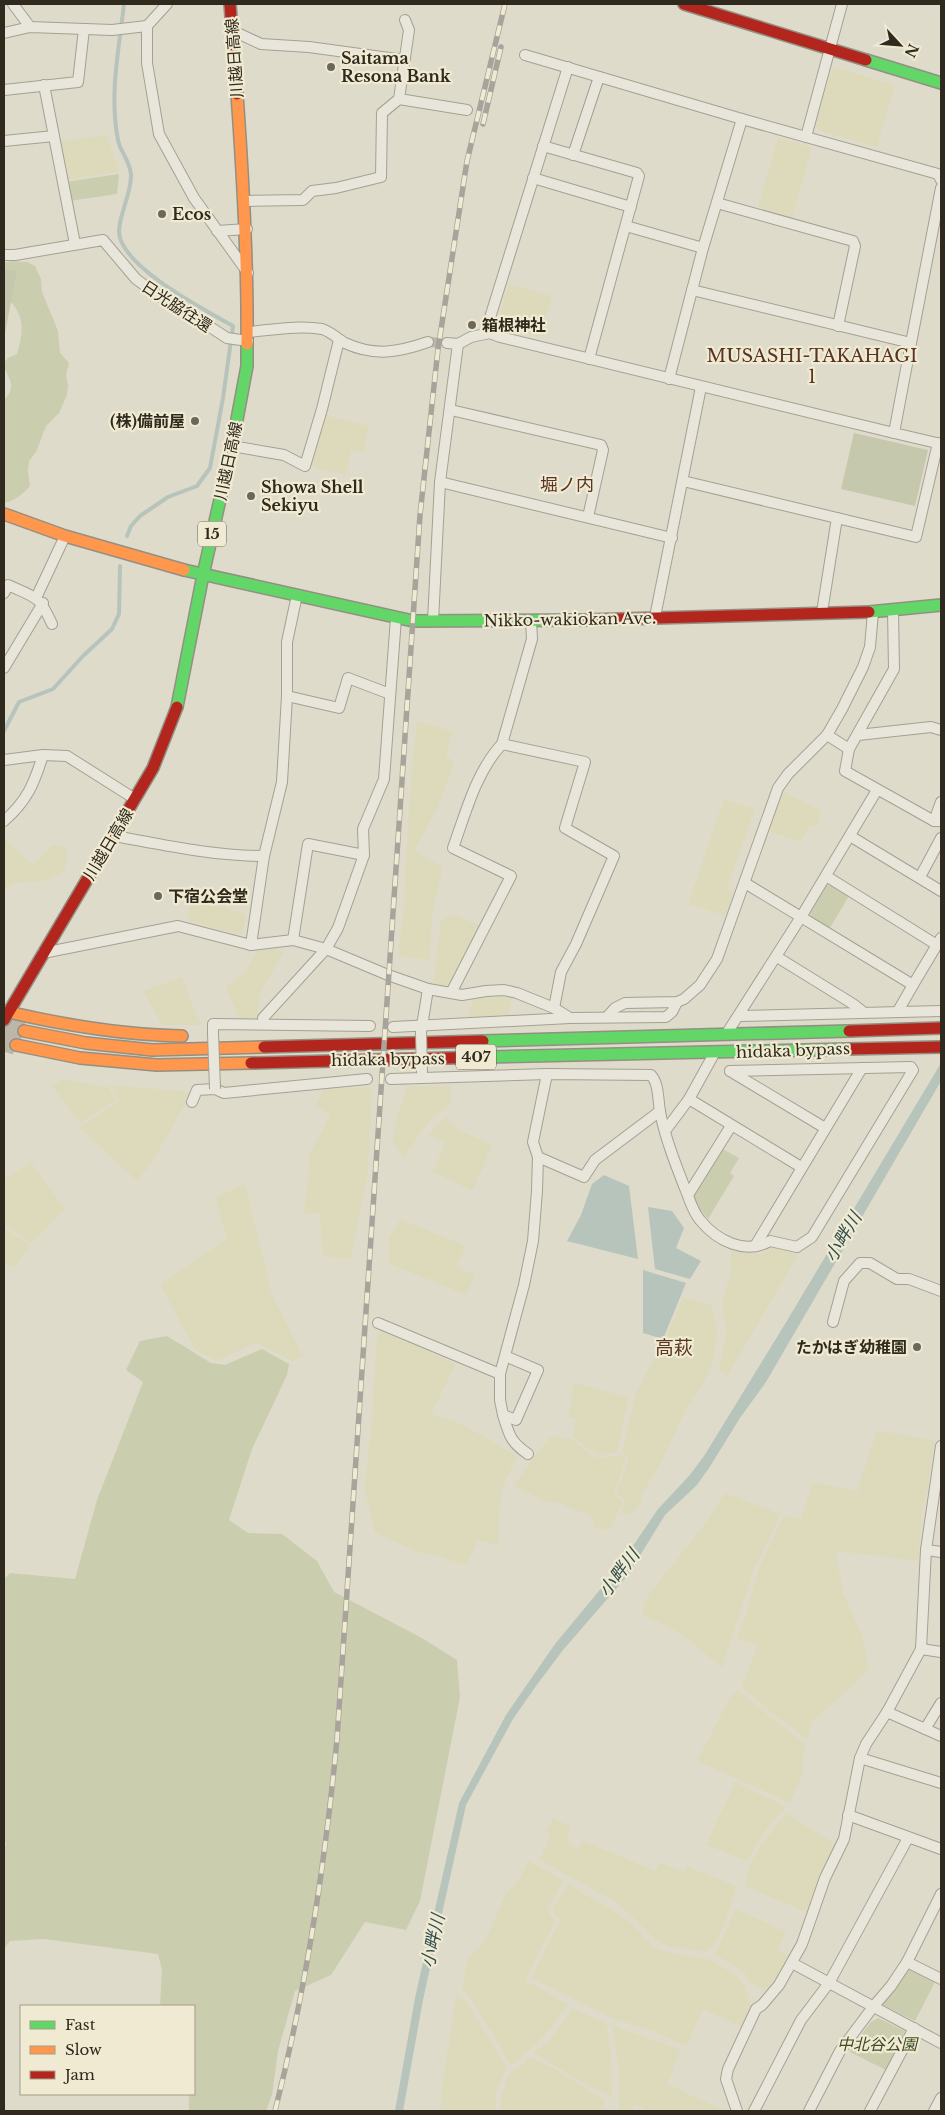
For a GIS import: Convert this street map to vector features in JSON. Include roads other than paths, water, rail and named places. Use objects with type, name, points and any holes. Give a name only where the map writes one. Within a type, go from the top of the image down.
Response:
[{"type":"main road","name":"川越日高線","points":[[5,1014],[114,836],[153,768],[180,698],[223,466],[232,446],[244,384],[240,338],[248,274],[247,229],[230,4]]},
{"type":"main road","points":[[684,4],[941,83]]},
{"type":"main road","name":"Nikko-wakiokan Ave.","points":[[4,514],[65,536],[202,575],[396,618],[433,621],[531,622],[873,612],[941,605]]},
{"type":"main road","name":"407","points":[[5,1014],[92,1029],[158,1036],[256,1037],[363,1044]]},
{"type":"main road","name":"hidaka bypass","points":[[24,1031],[86,1043],[152,1050],[941,1028]]},
{"type":"main road","name":"hidaka bypass","points":[[16,1045],[80,1058],[157,1065],[939,1047]]},
{"type":"main road","name":"407","points":[[242,1075],[351,1060]]},
{"type":"main road","points":[[49,1064],[85,1070],[148,1076]]},
{"type":"main road","points":[[204,1076],[223,1076]]},
{"type":"street","points":[[13,4],[30,27]]},
{"type":"street","points":[[167,4],[147,26],[147,63],[159,134],[194,198],[248,274]]},
{"type":"street","points":[[806,137],[842,4]]},
{"type":"street","points":[[245,202],[303,200],[312,191],[336,188],[380,177],[382,113],[399,99],[409,30],[405,20]]},
{"type":"street","points":[[4,33],[30,27],[112,30],[147,26]]},
{"type":"street","points":[[4,90],[78,82],[84,29]]},
{"type":"street","points":[[231,30],[261,44],[309,47],[404,60]]},
{"type":"street","points":[[526,55],[742,119],[938,174],[941,180]]},
{"type":"street","points":[[490,333],[488,324],[568,67]]},
{"type":"street","points":[[573,155],[599,76]]},
{"type":"street","points":[[44,85],[75,244]]},
{"type":"street","points":[[399,99],[467,110]]},
{"type":"street","points":[[669,379],[703,248],[742,119]]},
{"type":"street","points":[[4,141],[54,136]]},
{"type":"street","points":[[543,146],[637,173],[639,176],[589,358]]},
{"type":"street","points":[[533,178],[631,207]]},
{"type":"street","points":[[894,433],[941,188]]},
{"type":"street","points":[[717,203],[853,241],[855,246],[838,326]]},
{"type":"street","points":[[626,226],[703,248]]},
{"type":"street","points":[[217,231],[247,229]]},
{"type":"street","name":"日光脇往還","points":[[4,255],[103,240],[136,279],[159,296],[240,338]]},
{"type":"street","points":[[692,290],[910,343]]},
{"type":"street","points":[[240,338],[278,328],[324,329],[339,340],[356,348],[380,352],[402,350],[428,342]]},
{"type":"street","points":[[447,343],[458,344],[471,337],[490,333],[701,387],[940,444],[916,537],[683,481]]},
{"type":"street","points":[[232,446],[284,455],[305,466],[322,409],[339,340]]},
{"type":"street","points":[[433,621],[440,482],[451,410],[458,344]]},
{"type":"street","points":[[655,617],[701,387]]},
{"type":"street","points":[[451,410],[601,445],[603,450],[588,517]]},
{"type":"street","points":[[440,482],[672,538]]},
{"type":"street","points":[[822,612],[837,518]]},
{"type":"street","points":[[4,668],[40,600],[65,536]]},
{"type":"street","points":[[4,593],[8,585],[40,600],[52,624]]},
{"type":"street","points":[[251,944],[264,856],[282,782],[288,642],[297,595]]},
{"type":"street","points":[[893,610],[894,669],[849,749],[846,771],[877,790],[938,821],[941,802]]},
{"type":"street","points":[[607,1017],[615,1008],[624,1003],[677,1002],[684,999],[700,985],[717,958],[778,788],[788,774],[827,735],[863,667],[870,646],[873,612]]},
{"type":"street","points":[[263,1018],[326,949],[338,928],[364,855],[363,829],[384,779],[396,618]]},
{"type":"street","points":[[451,994],[511,876],[453,848],[473,792],[491,756],[502,744],[532,639],[531,622]]},
{"type":"street","points":[[287,696],[339,708],[348,678],[390,694]]},
{"type":"street","points":[[858,735],[931,727],[941,730]]},
{"type":"street","points":[[827,735],[849,749]]},
{"type":"street","points":[[502,744],[586,762],[565,828],[614,856],[576,944],[561,972],[554,1008]]},
{"type":"street","points":[[4,821],[20,806],[37,775],[43,755]]},
{"type":"street","points":[[4,760],[43,755],[67,756],[135,799]]},
{"type":"street","points":[[665,1131],[689,1099],[715,1052],[801,917],[877,790]]},
{"type":"street","points":[[114,836],[193,851],[232,856],[264,856]]},
{"type":"street","points":[[850,836],[941,891]]},
{"type":"street","points":[[920,877],[941,838]]},
{"type":"street","points":[[293,940],[308,844],[364,855]]},
{"type":"street","points":[[826,876],[939,941],[898,1011]]},
{"type":"street","points":[[745,883],[913,985]]},
{"type":"street","points":[[43,953],[178,926],[251,944],[293,940],[326,949],[388,975],[428,989],[462,995],[504,990],[517,992],[554,1008],[570,1018]]},
{"type":"street","points":[[776,957],[862,1011]]},
{"type":"street","points":[[422,1076],[421,1030],[428,989]]},
{"type":"street","points":[[393,1027],[421,1030],[570,1018],[666,1017],[672,1012],[677,1002]]},
{"type":"street","points":[[739,1016],[862,1011],[941,1011]]},
{"type":"street","points":[[214,1089],[213,1024],[370,1026]]},
{"type":"street","points":[[391,1079],[422,1076],[547,1074],[651,1075],[655,1080],[665,1131],[688,1195],[700,1220],[726,1243],[738,1246],[763,1245],[770,1241],[797,1247],[812,1237],[913,1070],[911,1067],[730,1071],[825,1128]]},
{"type":"street","points":[[755,1246],[800,1168],[862,1068]]},
{"type":"street","points":[[528,1454],[516,1446],[509,1436],[500,1400],[500,1374],[524,1285],[532,1241],[538,1157],[533,1142],[547,1074]]},
{"type":"street","points":[[192,1102],[196,1090],[214,1089],[224,1093],[367,1079]]},
{"type":"street","points":[[689,1099],[800,1168]]},
{"type":"street","points":[[538,1157],[584,1177],[595,1160],[660,1111]]},
{"type":"street","points":[[688,1195],[731,1126]]},
{"type":"street","points":[[833,1322],[844,1281],[860,1263],[870,1263],[897,1279],[909,1279],[941,1291]]},
{"type":"street","points":[[378,1323],[500,1374]]},
{"type":"street","points":[[503,1415],[516,1420],[538,1370],[505,1356]]},
{"type":"street","points":[[737,2111],[726,2079],[728,2069],[756,2009],[762,2005],[779,1985],[802,1944],[825,1878],[844,1839],[860,1758],[866,1744],[887,1712],[921,1649],[926,1550],[938,1488],[941,1446]]},
{"type":"street","points":[[926,1550],[941,1552]]},
{"type":"street","points":[[921,1649],[941,1652]]},
{"type":"street","points":[[925,1729],[941,1703]]},
{"type":"street","points":[[887,1712],[941,1736]]},
{"type":"street","points":[[860,1758],[941,1783]]},
{"type":"street","points":[[848,1815],[941,1849]]},
{"type":"street","points":[[754,2111],[801,2020],[829,1983],[908,1838]]},
{"type":"street","points":[[809,2111],[840,2051],[891,1986],[907,1962],[941,1894]]},
{"type":"street","points":[[907,1962],[941,1980]]},
{"type":"street","points":[[792,1963],[941,2043]]},
{"type":"street","points":[[870,2111],[914,2028]]},
{"type":"street","points":[[934,2111],[941,2098]]},
{"type":"water","name":"小畔川","points":[[941,1063],[941,1081],[766,1382],[740,1418],[697,1485],[665,1515],[628,1575],[563,1650],[536,1686],[513,1719],[466,1805],[423,2000],[403,2111],[395,2111],[415,1998],[459,1803],[506,1715],[555,1644],[618,1568],[658,1509],[689,1476],[704,1456]]},
{"type":"water","points":[[604,1175],[629,1186],[638,1259],[567,1241],[581,1215],[592,1184]]},
{"type":"water","points":[[648,1207],[672,1211],[684,1228],[676,1248],[701,1261],[690,1279],[655,1269]]},
{"type":"water","points":[[643,1270],[686,1283],[663,1339],[643,1333]]},
{"type":"waterway","points":[[124,4],[114,106],[118,140],[129,165],[131,175],[119,231],[123,244],[133,258],[166,286],[233,326],[223,398],[210,468],[197,486],[168,497],[140,516],[131,526],[127,536]]},
{"type":"waterway","points":[[4,731],[19,702],[53,689],[83,656],[112,629],[119,614],[120,566]]},
{"type":"tunnel","points":[[428,342],[447,343]]},
{"type":"tunnel","points":[[4,1026],[24,1031]]},
{"type":"tunnel","points":[[4,1041],[16,1045]]},
{"type":"railway","points":[[275,2111],[296,2019],[313,1927],[327,1833],[337,1739],[420,515],[438,349],[467,161],[505,4]]},
{"type":"railway","points":[[483,124],[501,47]]},
{"type":"place","name":"Saitama Resona Bank","points":[[331,67]]},
{"type":"place","name":"Ecos","points":[[162,214]]},
{"type":"place","name":"箱根神社","points":[[472,325]]},
{"type":"place","name":"(株)備前屋","points":[[195,421]]},
{"type":"place","name":"Showa Shell Sekiyu","points":[[251,496]]},
{"type":"place","name":"下宿公会堂","points":[[158,896]]},
{"type":"place","name":"たかはぎ幼稚園","points":[[917,1347]]},
{"type":"district","name":"MUSASHI-TAKAHAGI 1","points":[[812,366]]},
{"type":"district","name":"堀ノ内","points":[[567,485]]},
{"type":"district","name":"高萩","points":[[674,1347]]},
{"type":"park label","name":"中北谷公園","points":[[877,2044]]}]
